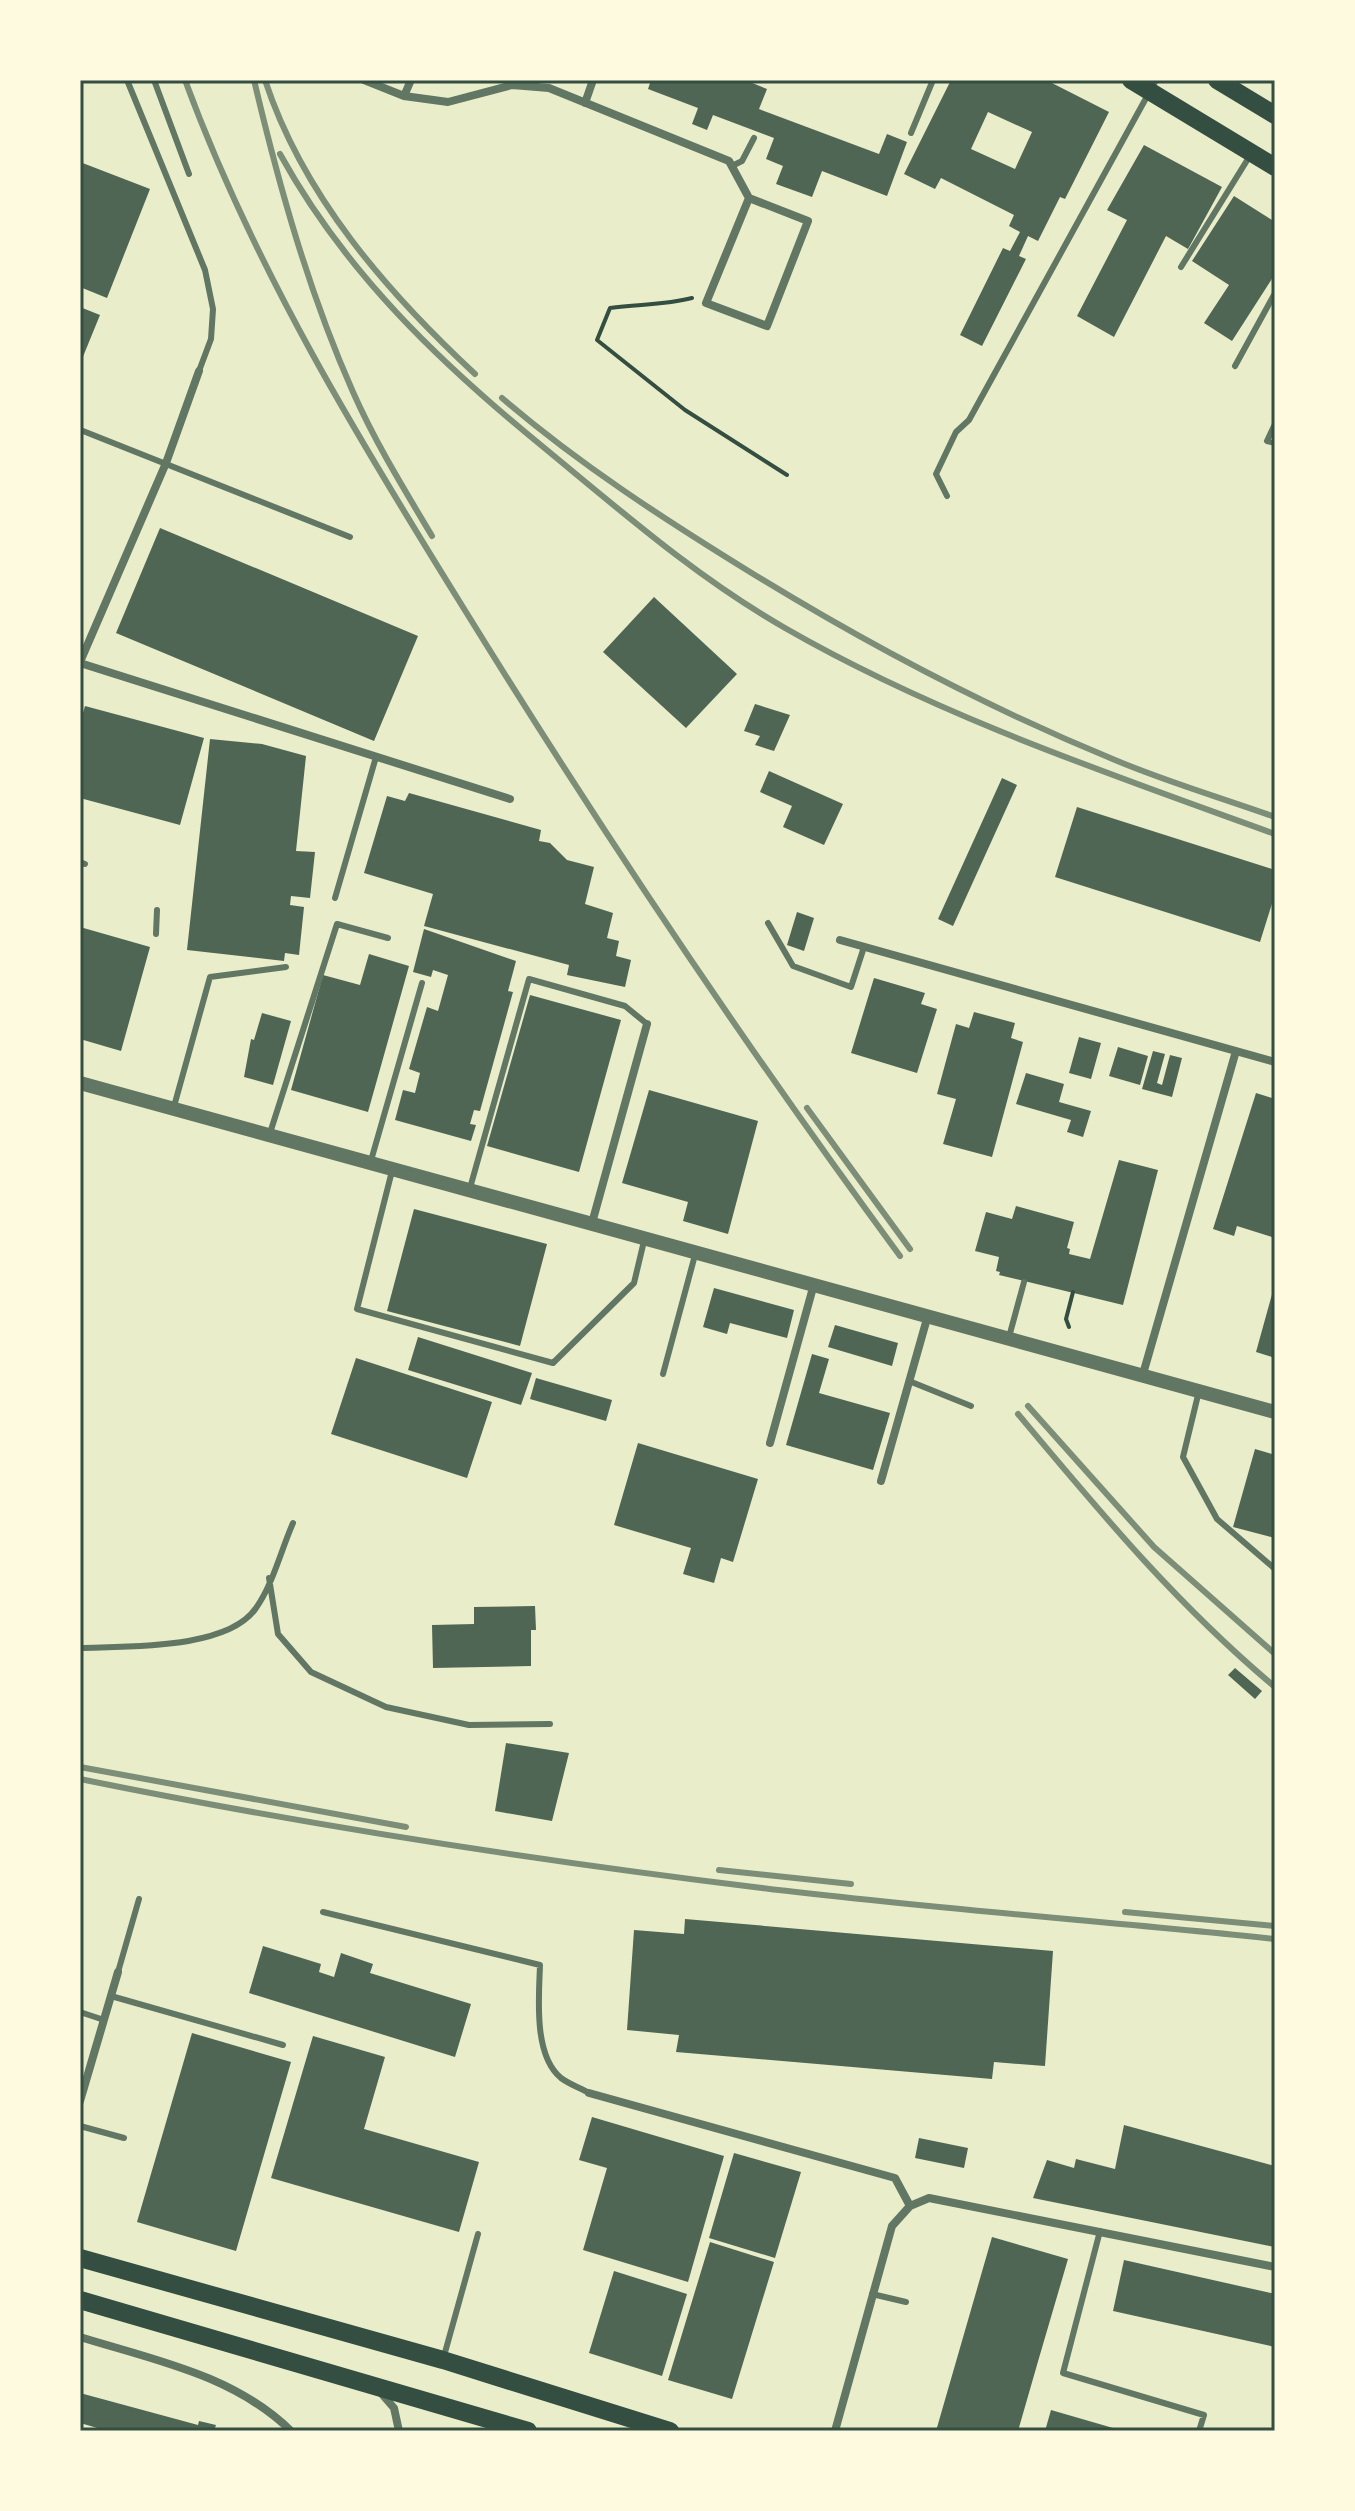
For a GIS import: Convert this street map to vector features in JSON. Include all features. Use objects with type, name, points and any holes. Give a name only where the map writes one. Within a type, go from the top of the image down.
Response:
[{"type":"highway","points":[[1131,80],[1153,86],[1251,154],[1275,167]]},
{"type":"highway","points":[[1217,80],[1275,115]]},
{"type":"highway","points":[[80,2258],[443,2360],[670,2431]]},
{"type":"highway","points":[[80,2300],[528,2431]]},
{"type":"street","points":[[364,80],[404,96],[448,102],[512,85],[549,88],[729,161],[749,198],[808,221],[767,326],[706,303],[749,198]]},
{"type":"street","points":[[404,96],[411,80]]},
{"type":"street","points":[[585,103],[593,80]]},
{"type":"street","points":[[199,371],[166,463],[84,638],[80,662],[510,799]]},
{"type":"street","points":[[840,940],[1275,1062]]},
{"type":"street","points":[[592,1223],[647,1024]]},
{"type":"street","points":[[1143,1374],[1236,1051]]},
{"type":"street","points":[[80,1083],[1275,1412]]},
{"type":"street","points":[[770,1443],[814,1284]]},
{"type":"street","points":[[881,1481],[928,1315]]},
{"type":"street","points":[[80,2101],[118,1972]]},
{"type":"street","points":[[589,2093],[895,2178],[910,2206]]},
{"type":"street","points":[[835,2431],[892,2226],[910,2206],[929,2198],[1275,2267]]},
{"type":"street","points":[[80,2337],[197,2374],[242,2393],[260,2403],[291,2431]]},
{"type":"street","points":[[367,2383],[394,2408],[399,2431]]},
{"type":"lane","points":[[127,80],[205,270],[213,309],[211,339],[199,371]]},
{"type":"lane","points":[[154,80],[189,174]]},
{"type":"lane","points":[[911,133],[933,80]]},
{"type":"lane","points":[[947,496],[936,474],[956,432],[969,420],[1153,86]]},
{"type":"lane","points":[[732,166],[742,161],[754,138]]},
{"type":"lane","points":[[1181,267],[1251,154]]},
{"type":"lane","points":[[1235,366],[1275,293]]},
{"type":"lane","points":[[1275,424],[1267,441],[1275,443]]},
{"type":"lane","points":[[83,431],[350,537]]},
{"type":"lane","points":[[335,898],[376,757]]},
{"type":"lane","points":[[156,934],[157,910]]},
{"type":"lane","points":[[768,923],[793,966],[851,987],[864,947]]},
{"type":"lane","points":[[269,1137],[337,924],[388,938]]},
{"type":"lane","points":[[173,1110],[210,977],[286,967]]},
{"type":"lane","points":[[468,1192],[529,979],[625,1006],[647,1024]]},
{"type":"lane","points":[[370,1165],[422,983]]},
{"type":"lane","points":[[392,1171],[357,1309],[553,1363],[634,1283],[645,1237]]},
{"type":"lane","points":[[663,1374],[696,1251]]},
{"type":"lane","points":[[1009,1337],[1024,1282]]},
{"type":"lane","points":[[909,1381],[971,1406]]},
{"type":"lane","points":[[1199,1391],[1183,1457],[1217,1519],[1275,1569]]},
{"type":"lane","points":[[80,1648],[170,1644],[235,1629],[256,1609],[293,1523]]},
{"type":"lane","points":[[269,1578],[278,1634],[311,1672],[386,1707],[469,1725],[550,1724]]},
{"type":"lane","points":[[118,1972],[139,1899]]},
{"type":"lane","points":[[323,1912],[540,1965],[538,2013],[543,2046],[559,2077],[589,2093]]},
{"type":"lane","points":[[111,1996],[283,2045]]},
{"type":"lane","points":[[80,2012],[104,2020]]},
{"type":"lane","points":[[80,2126],[124,2138]]},
{"type":"lane","points":[[1100,2231],[1063,2373],[1204,2415],[1199,2431]]},
{"type":"lane","points":[[443,2360],[478,2234]]},
{"type":"lane","points":[[872,2294],[906,2302]]},
{"type":"path","points":[[710,294],[664,305],[655,302],[610,308],[597,340],[685,410],[787,475]]},
{"type":"path","points":[[1069,1327],[1066,1319],[1073,1292]]},
{"type":"building","points":[[651,80],[745,80],[767,89],[759,109],[879,154],[887,134],[907,142],[887,196],[822,171],[812,197],[776,184],[783,166],[766,159],[774,138],[713,115],[707,130],[692,124],[698,108],[648,89]]},
{"type":"building","points":[[951,80],[1046,80],[1109,112],[1065,199],[1060,197],[1038,241],[1028,236],[1019,256],[1026,259],[982,346],[960,335],[1003,248],[1010,251],[1020,232],[1009,226],[1014,215],[941,178],[935,189],[904,174]],"holes":[[[988,112],[1032,132],[1015,169],[971,149]]]},
{"type":"building","points":[[1144,145],[1222,187],[1188,249],[1166,236],[1114,337],[1077,316],[1127,220],[1107,210]]},
{"type":"building","points":[[80,162],[150,189],[107,298],[80,287]]},
{"type":"building","points":[[1234,196],[1275,222],[1275,274],[1232,341],[1204,323],[1229,285],[1192,261]]},
{"type":"building","points":[[80,307],[100,315],[80,364]]},
{"type":"building","points":[[160,528],[418,636],[374,741],[116,633]]},
{"type":"building","points":[[654,597],[737,674],[686,728],[603,652]]},
{"type":"building","points":[[755,704],[790,715],[774,751],[755,745],[760,736],[744,731]]},
{"type":"building","points":[[85,706],[204,738],[180,825],[80,798],[80,723]]},
{"type":"building","points":[[210,739],[262,744],[306,756],[296,851],[315,852],[310,898],[291,896],[290,905],[304,907],[299,955],[285,953],[284,961],[187,950]]},
{"type":"building","points":[[769,771],[843,804],[824,845],[783,827],[792,806],[760,792]]},
{"type":"building","points":[[1002,778],[1017,785],[953,926],[938,919]]},
{"type":"building","points":[[409,793],[541,830],[539,841],[550,843],[567,860],[594,867],[585,904],[613,913],[607,938],[619,941],[616,956],[631,960],[625,987],[567,975],[569,965],[424,926],[433,894],[364,873],[387,796],[405,801]]},
{"type":"building","points":[[1077,807],[1275,870],[1275,894],[1260,942],[1055,877]]},
{"type":"building","points":[[797,912],[814,918],[804,951],[787,945]]},
{"type":"building","points":[[80,927],[150,947],[121,1051],[80,1039]]},
{"type":"building","points":[[424,929],[516,961],[508,991],[513,992],[480,1111],[474,1110],[470,1124],[476,1125],[471,1141],[395,1120],[403,1090],[415,1093],[420,1073],[409,1069],[427,1007],[438,1011],[448,975],[433,970],[431,977],[413,972]]},
{"type":"building","points":[[369,954],[409,966],[368,1112],[291,1090],[323,975],[360,985]]},
{"type":"building","points":[[874,978],[925,993],[921,1004],[937,1009],[917,1073],[851,1053]]},
{"type":"building","points":[[530,995],[621,1020],[579,1172],[487,1146]]},
{"type":"building","points":[[974,1012],[1015,1023],[1011,1038],[1023,1042],[992,1157],[943,1144],[956,1099],[937,1094],[956,1024],[969,1028]]},
{"type":"building","points":[[262,1013],[291,1021],[273,1085],[244,1077],[251,1039],[254,1040]]},
{"type":"building","points":[[1079,1037],[1101,1043],[1091,1079],[1069,1073]]},
{"type":"building","points":[[1118,1047],[1148,1056],[1140,1085],[1109,1076]]},
{"type":"building","points":[[1153,1051],[1165,1054],[1157,1083],[1162,1085],[1170,1055],[1182,1058],[1172,1097],[1142,1089]]},
{"type":"building","points":[[1026,1073],[1064,1084],[1059,1102],[1091,1111],[1083,1137],[1067,1132],[1071,1120],[1016,1104]]},
{"type":"building","points":[[649,1090],[758,1121],[728,1234],[683,1221],[688,1202],[622,1183]]},
{"type":"building","points":[[1256,1093],[1275,1099],[1275,1238],[1237,1226],[1234,1236],[1213,1229]]},
{"type":"building","points":[[1119,1160],[1158,1170],[1123,1305],[999,1275],[1000,1272],[996,1271],[999,1257],[975,1251],[986,1212],[1012,1219],[1016,1206],[1074,1222],[1067,1248],[1070,1249],[1069,1254],[1090,1259]]},
{"type":"building","points":[[414,1209],[547,1244],[520,1346],[387,1311]]},
{"type":"building","points":[[1275,1287],[1275,1358],[1256,1352]]},
{"type":"building","points":[[714,1288],[794,1310],[787,1338],[730,1323],[727,1334],[703,1327]]},
{"type":"building","points":[[835,1325],[898,1343],[892,1366],[828,1347]]},
{"type":"building","points":[[418,1337],[532,1373],[521,1405],[408,1370]]},
{"type":"building","points":[[812,1354],[829,1359],[819,1393],[890,1413],[873,1470],[786,1445]]},
{"type":"building","points":[[356,1358],[492,1402],[467,1478],[331,1434]]},
{"type":"building","points":[[536,1378],[612,1400],[606,1421],[530,1399]]},
{"type":"building","points":[[638,1443],[758,1479],[733,1562],[721,1558],[714,1583],[683,1574],[691,1548],[614,1525]]},
{"type":"building","points":[[1255,1449],[1275,1455],[1275,1538],[1233,1527]]},
{"type":"building","points":[[535,1606],[536,1630],[531,1630],[531,1666],[433,1668],[432,1625],[474,1624],[474,1607]]},
{"type":"building","points":[[1235,1668],[1262,1691],[1255,1699],[1228,1675]]},
{"type":"building","points":[[506,1743],[569,1753],[552,1821],[495,1811]]},
{"type":"building","points":[[685,1919],[1053,1951],[1045,2066],[994,2062],[992,2079],[676,2052],[679,2035],[627,2030],[634,1930],[684,1934]]},
{"type":"building","points":[[263,1946],[321,1964],[319,1972],[334,1977],[341,1953],[373,1964],[370,1973],[471,2004],[455,2057],[249,1993]]},
{"type":"building","points":[[192,2033],[291,2062],[236,2251],[137,2222]]},
{"type":"building","points":[[313,2036],[385,2057],[364,2129],[479,2162],[459,2232],[271,2178]]},
{"type":"building","points":[[592,2117],[724,2156],[688,2282],[583,2250],[607,2168],[579,2160]]},
{"type":"building","points":[[1124,2125],[1275,2166],[1275,2247],[1033,2198],[1047,2160],[1074,2168],[1076,2159],[1115,2169]]},
{"type":"building","points":[[919,2138],[968,2148],[964,2168],[915,2158]]},
{"type":"building","points":[[734,2153],[801,2172],[775,2258],[709,2238]]},
{"type":"building","points":[[992,2237],[1068,2259],[1018,2431],[936,2431]]},
{"type":"building","points":[[710,2242],[774,2262],[732,2399],[668,2380]]},
{"type":"building","points":[[1124,2260],[1275,2294],[1275,2347],[1113,2311]]},
{"type":"building","points":[[614,2271],[687,2294],[662,2376],[589,2353]]},
{"type":"building","points":[[80,2393],[198,2425],[199,2421],[216,2425],[214,2431],[108,2431],[80,2423]]},
{"type":"building","points":[[1051,2410],[1120,2430],[1120,2431],[1045,2431]]},
{"type":"railway","points":[[185,80],[243,219],[276,286],[387,483],[622,857],[786,1098],[900,1256]]},
{"type":"railway","points":[[254,80],[296,239],[337,355],[371,429],[432,536]]},
{"type":"railway","points":[[265,80],[281,123],[301,163],[351,240],[410,310],[475,374]]},
{"type":"railway","points":[[280,154],[334,238],[364,276],[431,348],[601,495],[721,587],[785,628],[903,689],[1026,742],[1275,834]]},
{"type":"railway","points":[[502,398],[561,446],[654,511],[794,599],[883,649],[975,697],[1068,740],[1154,776],[1275,817]]},
{"type":"railway","points":[[807,1108],[910,1249]]},
{"type":"railway","points":[[1028,1406],[1154,1547],[1275,1654]]},
{"type":"railway","points":[[1018,1414],[1109,1522],[1172,1590],[1275,1687]]},
{"type":"railway","points":[[80,1767],[406,1827]]},
{"type":"railway","points":[[80,1779],[335,1826],[676,1877],[890,1902],[1275,1939]]},
{"type":"railway","points":[[719,1870],[851,1884]]},
{"type":"railway","points":[[1125,1912],[1275,1926]]}]
